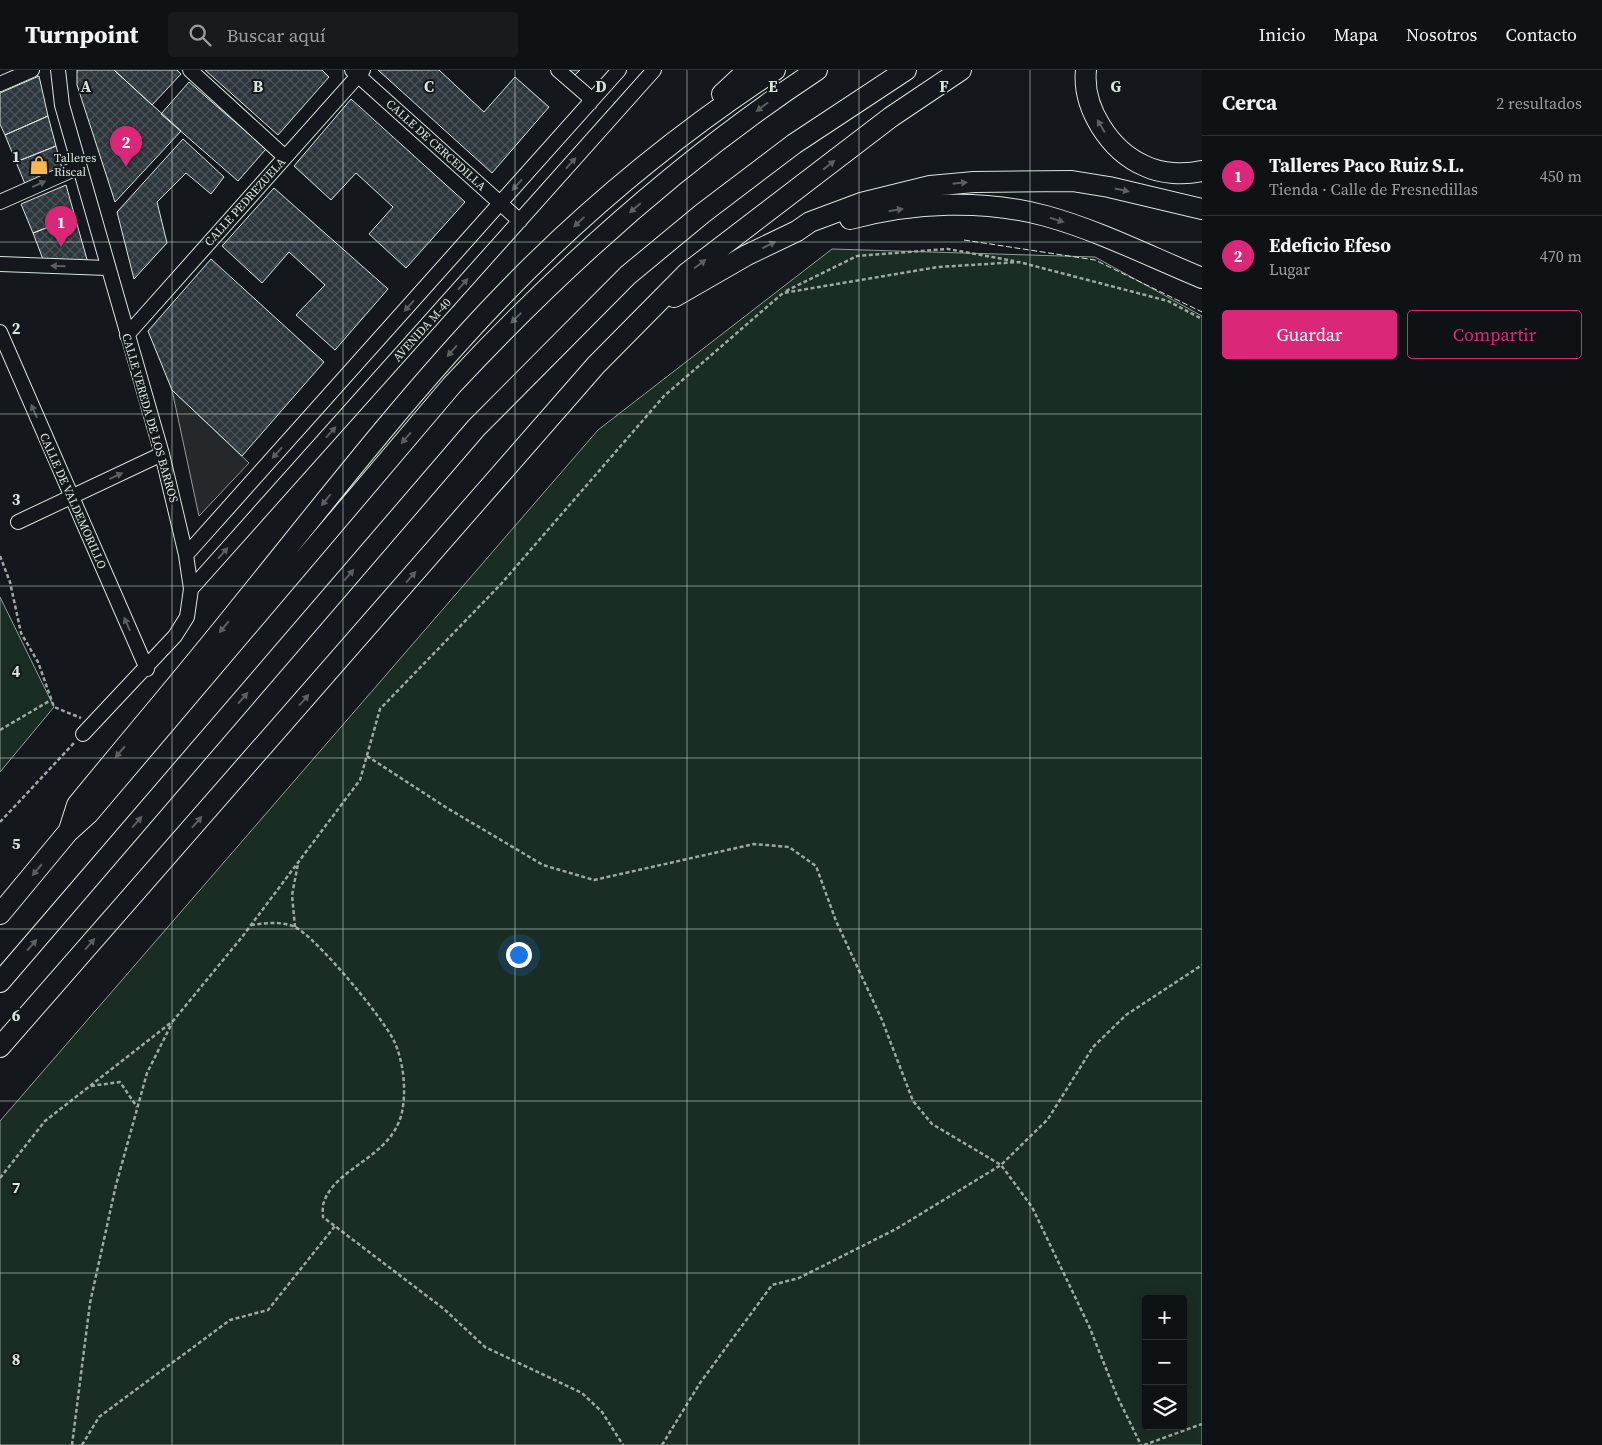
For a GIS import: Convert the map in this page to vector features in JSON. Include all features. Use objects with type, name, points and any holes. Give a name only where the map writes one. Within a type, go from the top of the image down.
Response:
[{"type":"highway","points":[[669,146],[685,128],[748,70]]},
{"type":"highway","points":[[68,832],[76,805],[235,614],[372,442],[485,314],[538,260],[604,199],[669,146],[775,70]]},
{"type":"highway","points":[[0,914],[68,832],[89,813],[446,393],[502,332],[555,279],[693,160],[770,101],[817,70]]},
{"type":"highway","points":[[0,982],[476,428],[628,276],[703,213],[794,144],[906,70]]},
{"type":"highway","points":[[0,1047],[596,366],[687,273],[891,117],[961,70]]},
{"type":"highway","points":[[1086,70],[1085,78],[1089,104],[1102,130],[1122,152],[1145,167],[1172,173],[1202,171]]},
{"type":"highway","points":[[652,310],[747,256],[797,231],[810,222],[861,202],[930,186],[974,182],[1072,181],[1109,187],[1202,209]]},
{"type":"highway","points":[[797,231],[866,215],[931,205],[997,207],[1045,216],[1083,228],[1202,278]]},
{"type":"street","points":[[0,84],[32,70]]},
{"type":"street","name":"CALLE VEREDA DE LOS BARROS","points":[[58,70],[62,105],[107,268],[162,454],[186,555],[191,589],[187,617],[176,636],[147,669],[81,736]]},
{"type":"street","points":[[190,70],[285,157]]},
{"type":"street","points":[[558,70],[588,96],[590,103]]},
{"type":"street","name":"AVENIDA M-40","points":[[186,555],[619,70]]},
{"type":"street","name":"AVENIDA M-40","points":[[191,589],[654,70]]},
{"type":"street","name":"CALLE PEDREZUELA","points":[[127,335],[285,157],[357,72]]},
{"type":"street","name":"CALLE DE CERCEDILLA","points":[[357,72],[520,221]]},
{"type":"street","points":[[0,202],[79,167]]},
{"type":"street","points":[[0,264],[107,268]]},
{"type":"street","points":[[429,284],[429,294],[437,300],[448,301]]},
{"type":"street","name":"CALLE DE VALDEMORILLO","points":[[0,332],[147,669]]},
{"type":"street","points":[[18,522],[162,454]]},
{"type":"path","points":[[72,1445],[90,1303],[116,1184],[147,1073],[173,1021],[250,925],[360,780],[380,709],[502,584],[664,396],[782,293],[857,256],[948,250],[1019,262],[1168,301],[1202,319]]},
{"type":"path","points":[[782,293],[938,267],[1019,262]]},
{"type":"path","points":[[0,556],[10,582],[22,633],[38,662],[54,707],[94,724]]},
{"type":"path","points":[[0,730],[51,700]]},
{"type":"path","points":[[0,822],[81,736]]},
{"type":"path","points":[[367,756],[447,808],[543,865],[594,880],[754,844],[789,847],[816,866],[836,921],[882,1020],[912,1101],[932,1124],[1001,1165],[1032,1207],[1089,1326],[1117,1396],[1143,1445],[1183,1429],[1202,1424]]},
{"type":"path","points":[[295,927],[292,894],[298,862]]},
{"type":"path","points":[[250,925],[278,923],[295,927],[341,971],[380,1019],[395,1042],[401,1064],[402,1104],[397,1128],[387,1144],[332,1188],[324,1202],[323,1217],[444,1309],[485,1347],[582,1393],[602,1412],[623,1445]]},
{"type":"path","points":[[662,1445],[700,1383],[772,1285],[799,1278],[896,1229],[1001,1165],[1048,1119],[1093,1047],[1100,1040],[1126,1015],[1202,965]]},
{"type":"path","points":[[0,1178],[45,1121],[173,1021]]},
{"type":"path","points":[[89,1086],[120,1082],[137,1107]]},
{"type":"path","points":[[82,1445],[99,1417],[230,1320],[268,1310],[335,1226]]},
{"type":"green space","points":[[832,249],[1095,257],[1202,316],[1202,1445],[0,1445],[0,1121],[598,430]]},
{"type":"green space","points":[[0,597],[54,707],[0,772]]},
{"type":"shaded area","points":[[172,390],[249,463],[199,516]]},
{"type":"building","points":[[77,70],[114,70],[181,131],[115,202],[77,85]]},
{"type":"building","points":[[114,70],[177,70],[181,74],[152,105]]},
{"type":"building","points":[[205,70],[322,70],[329,77],[278,135]]},
{"type":"building","points":[[378,70],[439,70],[484,112],[515,77],[549,107],[492,173]]},
{"type":"building","points":[[568,70],[580,70],[574,76]]},
{"type":"building","points":[[39,76],[48,116],[5,135],[0,124],[0,93]]},
{"type":"building","points":[[189,82],[266,149],[238,181],[161,114]]},
{"type":"building","points":[[351,99],[465,202],[406,268],[369,234],[393,207],[356,173],[331,200],[294,166]]},
{"type":"building","points":[[48,116],[56,146],[16,162],[5,135]]},
{"type":"building","points":[[183,139],[224,177],[211,194],[186,173],[157,202],[167,243],[134,279],[117,212]]},
{"type":"building","name":"Talleres Riscal","points":[[56,146],[62,168],[25,184],[16,162]]},
{"type":"building","points":[[66,185],[75,217],[33,233],[21,204]]},
{"type":"building","points":[[274,188],[388,289],[335,350],[296,315],[325,285],[289,252],[262,283],[222,246]]},
{"type":"building","points":[[75,217],[88,263],[44,262],[33,233]]},
{"type":"building","points":[[211,259],[324,362],[242,456],[172,390],[148,331]]},
{"type":"fence","points":[[964,240],[1095,260],[1202,312]]},
{"type":"place","name":"Talleres Riscal","points":[[39,165]]},
{"type":"place","name":"Edeficio Efeso","points":[[126,167]]},
{"type":"place","name":"Talleres Paco Ruiz S.L.","points":[[61,247]]}]
